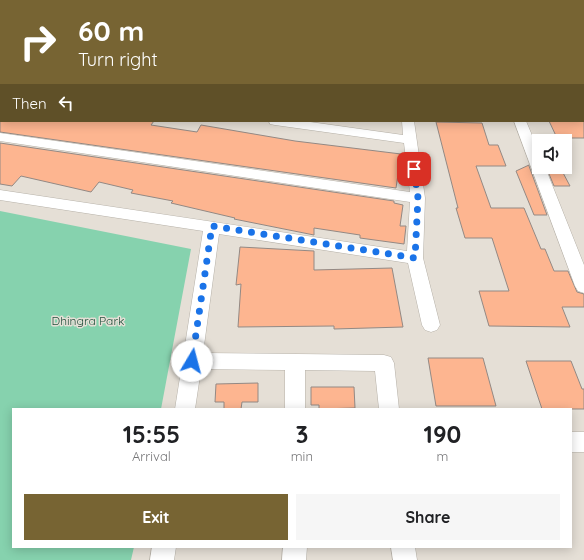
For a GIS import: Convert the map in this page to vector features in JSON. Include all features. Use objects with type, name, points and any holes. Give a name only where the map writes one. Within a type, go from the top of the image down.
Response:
[{"type":"street","points":[[282,122],[410,140]]},
{"type":"street","points":[[408,122],[418,198],[415,258],[431,325]]},
{"type":"street","points":[[520,122],[584,286]]},
{"type":"street","points":[[0,137],[418,198]]},
{"type":"street","points":[[0,195],[415,258]]},
{"type":"street","points":[[185,408],[212,226]]},
{"type":"street","points":[[192,361],[384,363],[389,408]]},
{"type":"street","points":[[295,362],[295,408]]},
{"type":"street","points":[[572,442],[584,442]]},
{"type":"street","points":[[162,560],[164,548]]},
{"type":"street","points":[[294,560],[295,548]]},
{"type":"street","points":[[404,548],[405,560]]},
{"type":"green space","name":"Dhingra Park","points":[[0,211],[191,249],[161,408],[12,408],[12,548],[134,548],[131,560],[0,560]]},
{"type":"building","points":[[0,122],[153,122],[151,125],[197,132],[201,125],[295,141],[401,154],[396,188],[0,132]]},
{"type":"building","points":[[436,122],[482,123],[489,145],[498,145],[506,166],[476,166],[491,208],[524,208],[541,249],[545,249],[554,271],[568,271],[577,292],[584,294],[584,307],[562,307],[570,327],[489,326],[479,291],[509,291],[492,238],[465,238],[456,208],[458,208]]},
{"type":"building","points":[[549,122],[584,122],[584,138],[572,138],[572,134],[555,134]]},
{"type":"building","points":[[0,143],[394,201],[394,203],[403,205],[400,226],[406,226],[404,244],[360,238],[360,235],[314,228],[314,235],[234,219],[235,218],[171,203],[173,201],[131,193],[133,190],[99,182],[91,192],[21,176],[12,186],[0,184]]},
{"type":"building","points":[[529,165],[547,215],[534,215],[516,171]]},
{"type":"building","points":[[549,174],[564,174],[570,186],[554,186]]},
{"type":"building","points":[[240,247],[314,251],[314,270],[392,268],[403,327],[334,329],[334,326],[238,327],[241,284],[236,285]]},
{"type":"building","points":[[428,358],[483,358],[496,406],[436,406]]},
{"type":"building","points":[[526,361],[571,361],[582,389],[584,389],[584,409],[542,408]]},
{"type":"building","points":[[258,383],[258,402],[242,402],[241,408],[224,408],[224,402],[215,402],[216,384]]},
{"type":"building","points":[[311,387],[354,387],[355,408],[319,408],[319,405],[311,405]]},
{"type":"route","points":[[192,361],[212,226],[415,258],[418,198],[414,169]]}]
